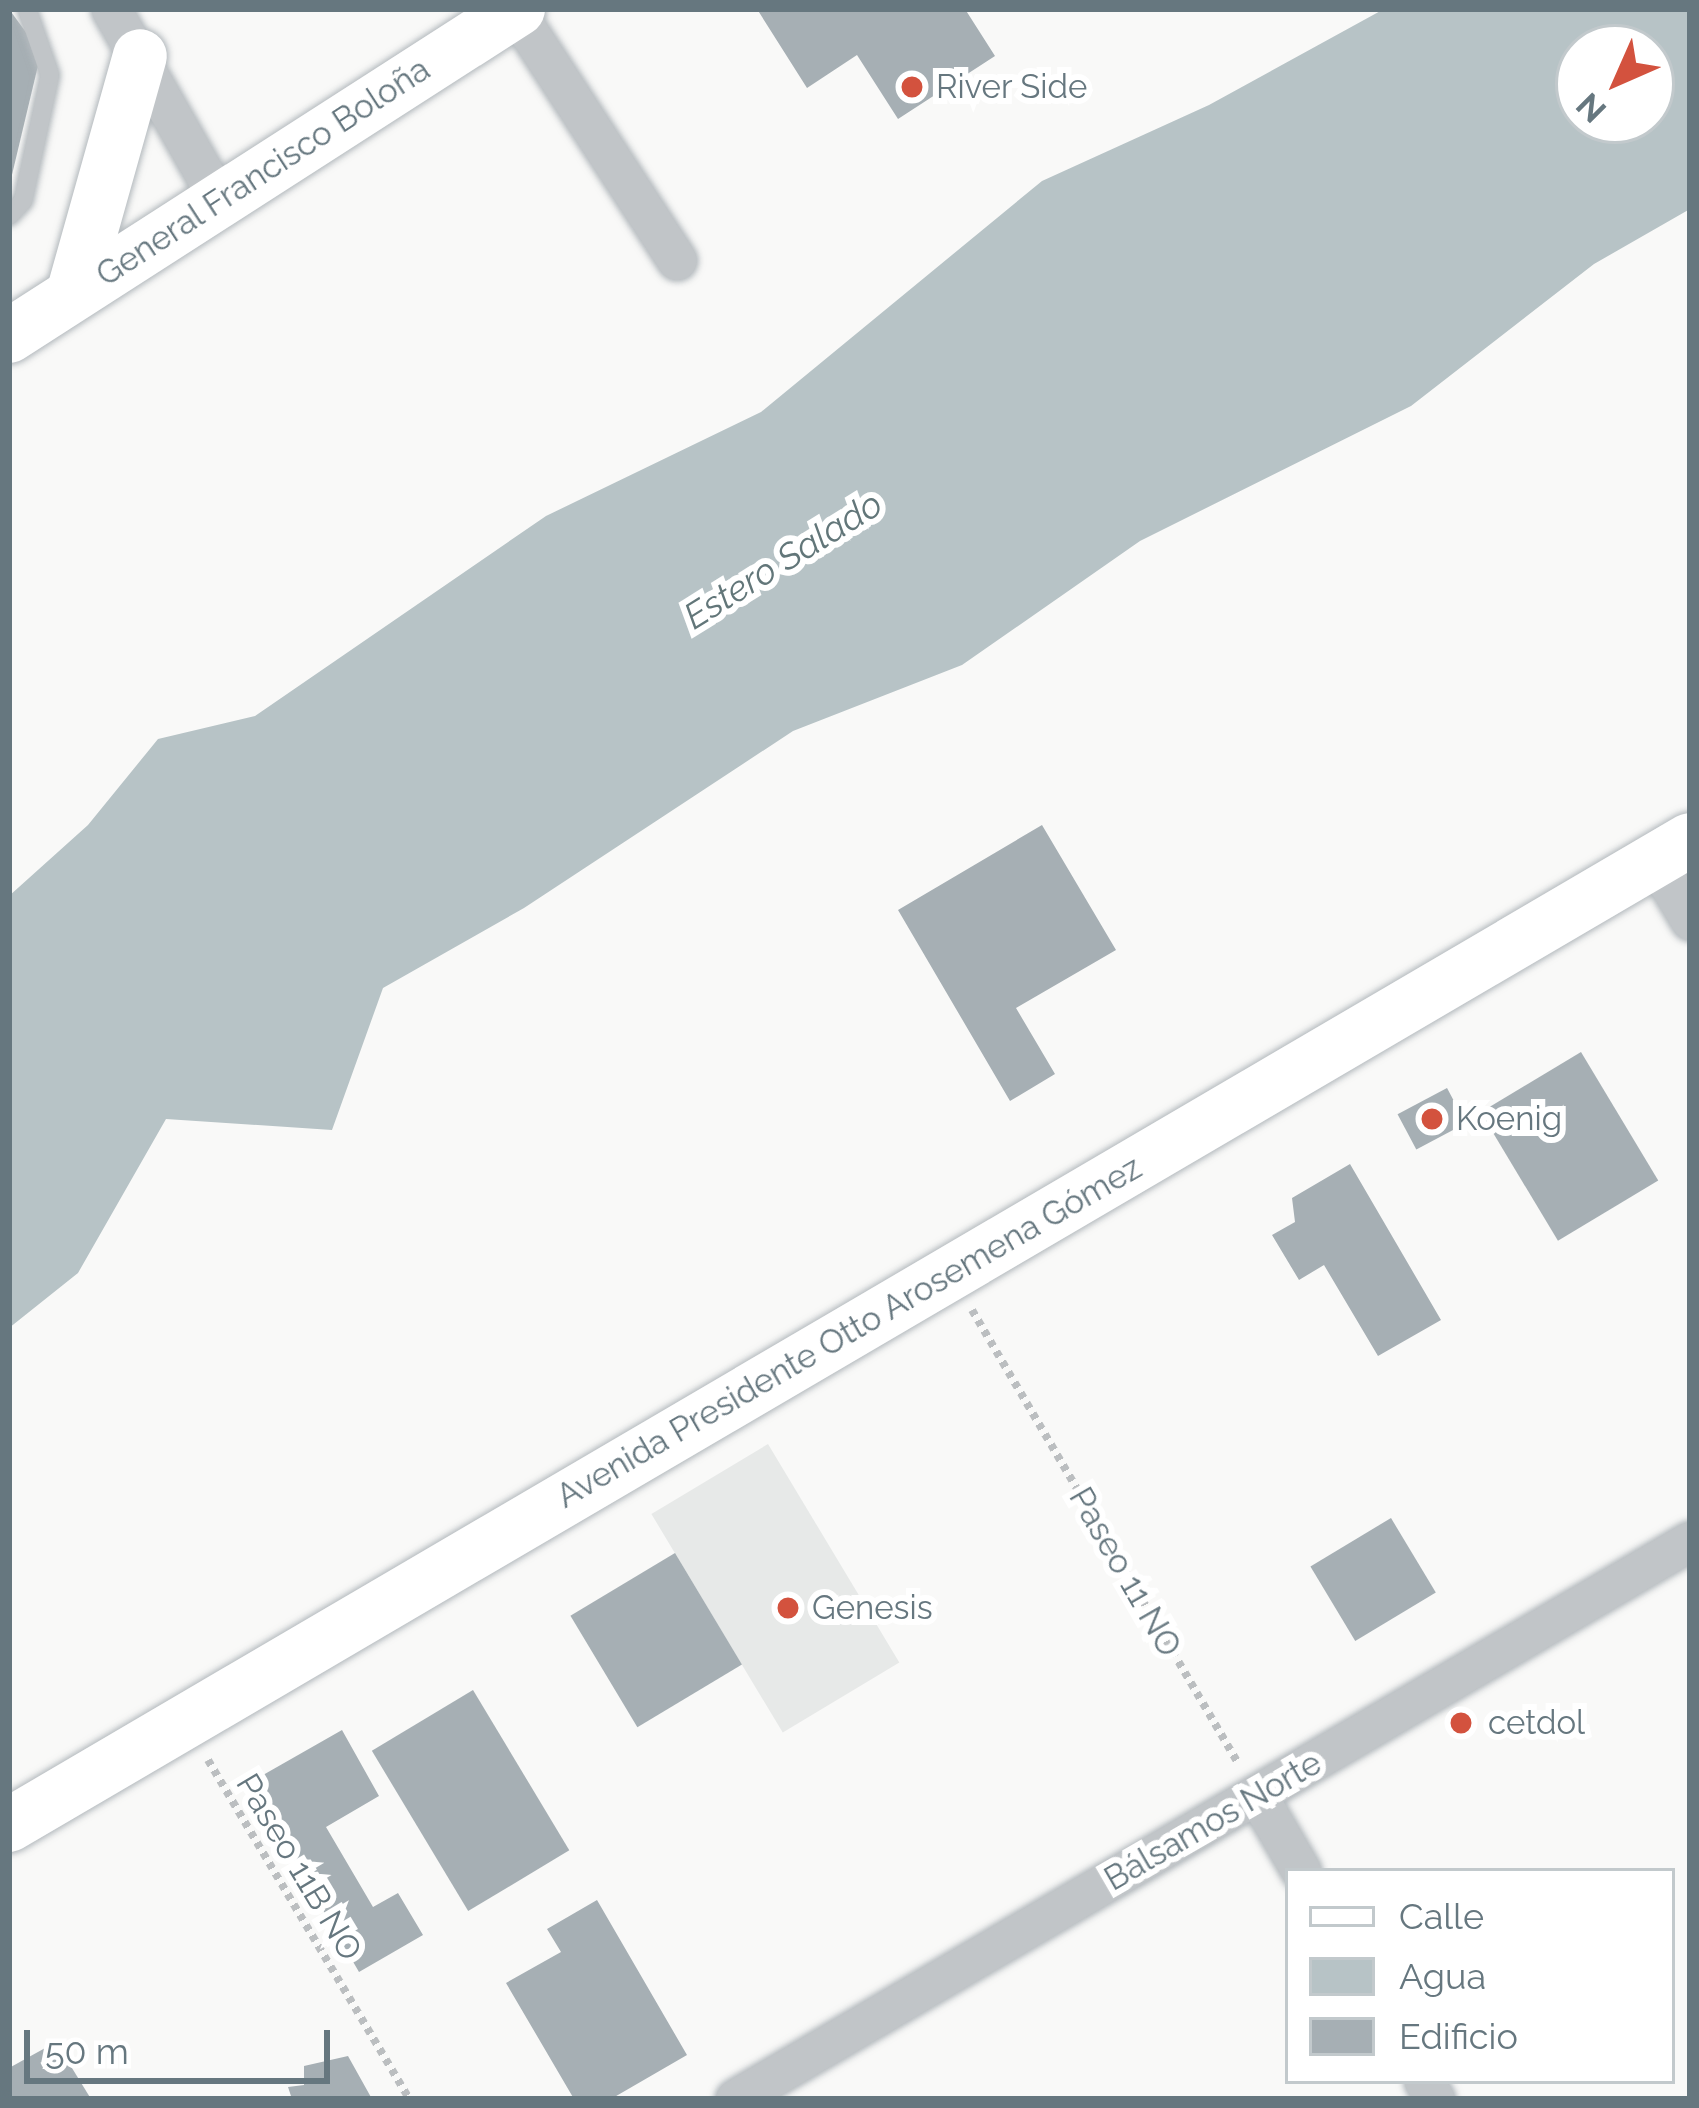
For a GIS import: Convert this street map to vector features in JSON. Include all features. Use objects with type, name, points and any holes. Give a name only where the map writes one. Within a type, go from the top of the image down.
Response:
[{"type":"street","points":[[111,9],[219,200]]},
{"type":"street","points":[[516,10],[677,260]]},
{"type":"street","name":"General Francisco Boloña","points":[[9,336],[516,10]]},
{"type":"street","points":[[73,294],[140,56]]},
{"type":"street","points":[[1672,850],[1690,920]]},
{"type":"street","name":"Avenida Presidente Otto Arosemena Gómez","points":[[9,1825],[1672,850]]},
{"type":"street","name":"Bálsamos Norte","points":[[735,2099],[1690,1541]]},
{"type":"street","points":[[1257,1795],[1298,1868]]},
{"type":"lane","points":[[9,216],[23,202],[50,75],[27,9]]},
{"type":"path","name":"Paseo 11 NO","points":[[950,1273],[1257,1795]]},
{"type":"path","name":"Paseo 11B NO","points":[[185,1722],[409,2099]]},
{"type":"shaded area","name":"Genesis","points":[[768,1444],[899,1663],[783,1733],[651,1514]]},
{"type":"water","name":"Estero Salado","points":[[1384,9],[1690,9],[1690,209],[1594,264],[1411,406],[1140,541],[962,665],[793,731],[524,908],[383,988],[332,1130],[166,1119],[78,1273],[9,1328],[9,896],[88,825],[158,739],[255,716],[546,516],[761,412],[1042,181],[1209,105]]},
{"type":"building","points":[[9,9],[41,53],[11,179],[9,179]]},
{"type":"building","name":"River Side","points":[[757,9],[965,9],[995,56],[898,119],[857,55],[807,88]]},
{"type":"building","points":[[1042,825],[1116,950],[1016,1008],[1055,1074],[1010,1101],[898,910]]},
{"type":"building","points":[[1581,1052],[1658,1181],[1558,1241],[1481,1112]]},
{"type":"building","name":"Koenig","points":[[1447,1088],[1466,1123],[1416,1150],[1398,1114]]},
{"type":"building","points":[[1350,1164],[1441,1320],[1378,1356],[1324,1265],[1299,1280],[1272,1235],[1295,1222],[1292,1198]]},
{"type":"building","points":[[1391,1518],[1436,1593],[1355,1641],[1310,1566]]},
{"type":"building","points":[[675,1553],[742,1664],[637,1727],[570,1616]]},
{"type":"building","points":[[473,1690],[569,1850],[468,1911],[372,1751]]},
{"type":"building","points":[[342,1730],[379,1796],[326,1827],[373,1907],[398,1893],[423,1935],[359,1972],[249,1783]]},
{"type":"building","points":[[597,1900],[687,2055],[611,2099],[574,2099],[506,1983],[561,1952],[547,1929]]},
{"type":"building","points":[[56,2042],[91,2099],[9,2099],[9,2068]]},
{"type":"building","points":[[348,2056],[372,2099],[292,2099],[288,2087],[304,2085],[304,2066]]},
{"type":"place","name":"River Side","points":[[912,87]]},
{"type":"place","name":"Koenig","points":[[1432,1119]]},
{"type":"place","name":"Genesis","points":[[788,1608]]},
{"type":"place","name":"cetdol","points":[[1461,1723]]}]
